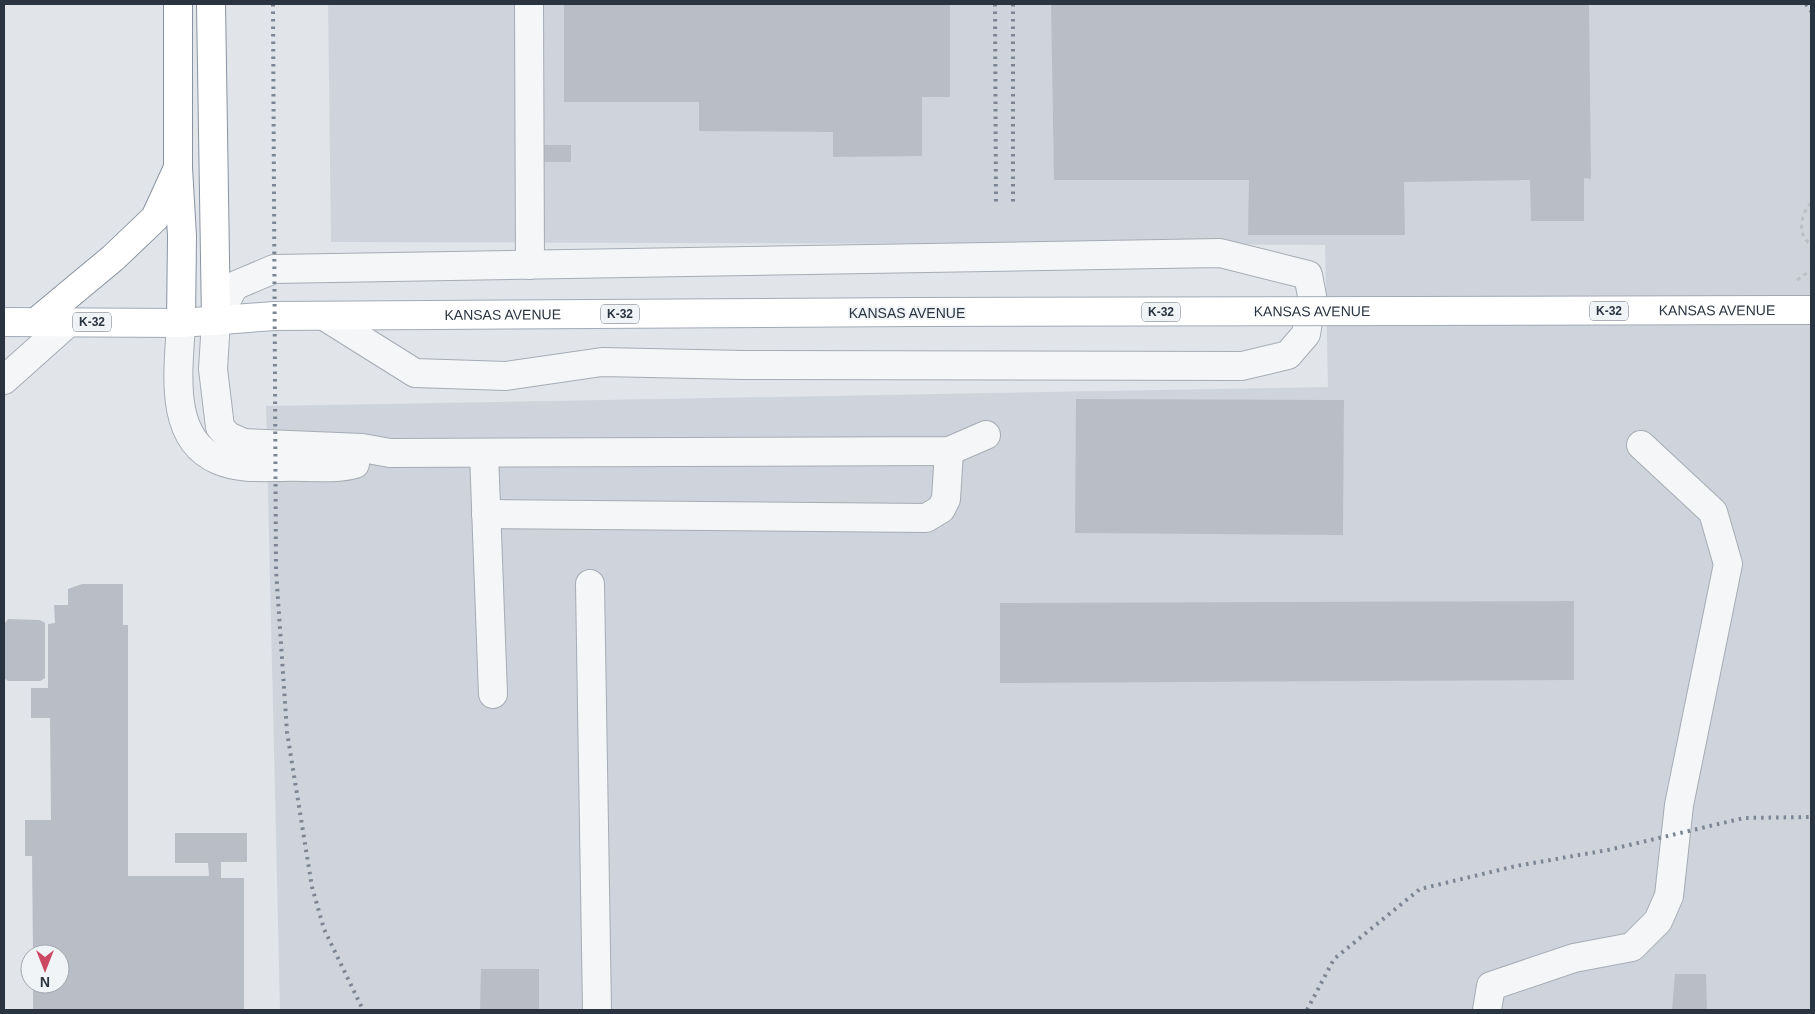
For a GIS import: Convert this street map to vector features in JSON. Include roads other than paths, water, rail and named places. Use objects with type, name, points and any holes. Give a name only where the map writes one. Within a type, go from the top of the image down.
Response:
[{"type":"main road","points":[[178,4],[178,168],[182,236],[181,323]]},
{"type":"main road","points":[[211,4],[216,321]]},
{"type":"main road","points":[[36,322],[114,258],[155,218],[178,168]]},
{"type":"main road","name":"KANSAS AVENUE","points":[[4,322],[181,323],[274,316],[1811,310]]},
{"type":"street","points":[[529,4],[530,264]]},
{"type":"street","points":[[324,316],[415,373],[506,376],[602,362],[743,365],[1242,366],[1288,356],[1306,334],[1312,296],[1308,275],[1220,253],[274,269],[234,286],[216,321],[213,369],[220,427],[228,436],[244,444],[362,448],[390,453],[949,451],[986,435]]},
{"type":"street","points":[[4,380],[69,322]]},
{"type":"street","points":[[181,323],[180,410],[189,435],[200,449],[219,460],[242,466],[350,466],[390,453]]},
{"type":"street","points":[[1488,1010],[1491,986],[1574,958],[1632,947],[1658,921],[1669,896],[1679,805],[1728,564],[1713,512],[1641,445]]},
{"type":"street","points":[[486,514],[926,518],[941,509],[946,499],[949,451]]},
{"type":"street","points":[[484,453],[493,694]]},
{"type":"street","points":[[590,584],[597,1010]]},
{"type":"railway","points":[[273,4],[276,570],[287,732],[312,887],[324,929],[363,1010]]},
{"type":"railway","points":[[995,4],[996,204]]},
{"type":"railway","points":[[1013,4],[1013,203]]},
{"type":"railway","points":[[1806,4],[1811,11]]},
{"type":"railway","points":[[1307,1010],[1334,959],[1420,889],[1516,866],[1608,850],[1744,818],[1811,817]]}]
